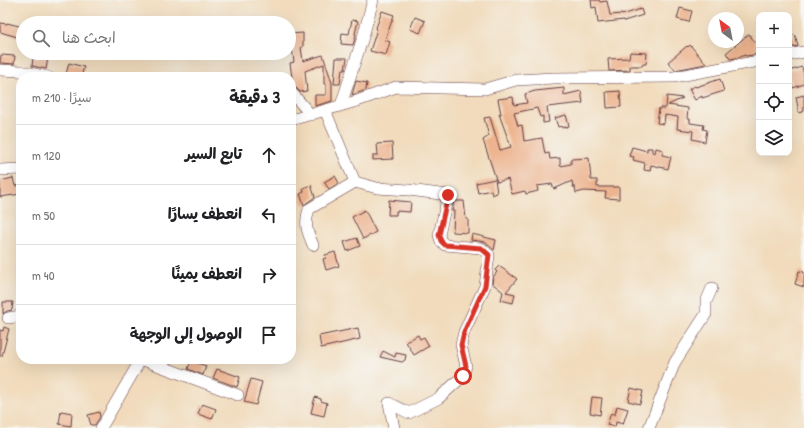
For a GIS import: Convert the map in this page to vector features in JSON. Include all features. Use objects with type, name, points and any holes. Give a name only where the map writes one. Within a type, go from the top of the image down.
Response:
[{"type":"street","points":[[341,106],[373,0]]},
{"type":"street","points":[[792,54],[804,52]]},
{"type":"street","points":[[296,118],[341,106],[396,87],[485,89],[516,80],[554,78],[674,77],[756,62]]},
{"type":"street","points":[[0,70],[25,72]]},
{"type":"street","points":[[296,98],[311,114]]},
{"type":"street","points":[[325,110],[355,182]]},
{"type":"street","points":[[0,170],[16,168]]},
{"type":"street","points":[[313,245],[306,228],[306,218],[309,209],[355,182],[377,188],[448,195],[439,235],[441,241],[445,245],[481,248],[489,255],[485,286],[464,332],[461,345],[466,366],[463,376],[439,398],[409,413],[389,403],[394,428]]},
{"type":"street","points":[[650,428],[675,362],[706,314],[706,302],[712,288]]},
{"type":"street","points":[[8,318],[16,317]]},
{"type":"street","points":[[101,428],[138,364]]},
{"type":"street","points":[[154,364],[238,395]]},
{"type":"building","points":[[591,0],[599,0],[600,2],[607,1],[610,15],[622,15],[641,9],[643,15],[624,21],[598,23],[596,7],[592,8]]},
{"type":"building","points":[[680,8],[692,11],[689,22],[677,19]]},
{"type":"building","points":[[382,11],[394,15],[385,40],[390,42],[386,55],[370,51]]},
{"type":"building","points":[[415,17],[425,21],[420,33],[410,29]]},
{"type":"building","points":[[352,20],[358,21],[353,45],[341,44],[342,33],[349,34]]},
{"type":"building","points":[[0,23],[16,25],[16,37],[0,32]]},
{"type":"building","points":[[303,33],[303,47],[301,47],[303,61],[323,55],[332,83],[332,101],[315,106],[315,95],[326,95],[326,84],[324,84],[324,64],[305,71],[307,91],[300,92],[296,88],[296,72],[291,72],[290,63],[296,60],[296,34]]},
{"type":"building","points":[[749,34],[756,44],[756,54],[745,55],[730,59],[726,53],[732,48],[744,48],[744,38]]},
{"type":"building","points":[[795,35],[798,46],[792,47],[792,36]]},
{"type":"building","points":[[690,45],[706,64],[675,70],[668,62]]},
{"type":"building","points":[[630,52],[647,53],[646,64],[643,64],[642,66],[630,66],[630,70],[609,71],[608,59],[629,58]]},
{"type":"building","points":[[1,55],[15,56],[14,64],[0,63]]},
{"type":"building","points":[[336,58],[347,58],[345,70],[342,70],[340,84],[334,84]]},
{"type":"building","points":[[33,60],[48,60],[46,69],[32,66]]},
{"type":"building","points":[[69,63],[84,67],[82,72],[67,72]]},
{"type":"building","points":[[802,67],[804,84],[793,88],[792,70]]},
{"type":"building","points":[[720,79],[724,91],[702,98],[702,96],[695,100],[689,89]]},
{"type":"building","points":[[356,81],[367,83],[366,90],[352,95]]},
{"type":"building","points":[[564,88],[564,95],[581,91],[583,103],[547,107],[549,122],[543,123],[543,116],[540,117],[537,108],[514,113],[518,126],[522,125],[524,141],[542,138],[545,154],[549,153],[550,159],[560,158],[560,166],[571,164],[571,159],[589,158],[591,180],[597,180],[597,187],[619,187],[619,199],[605,198],[606,192],[584,191],[576,193],[572,181],[554,189],[552,184],[537,186],[538,191],[526,194],[525,191],[512,194],[508,179],[497,182],[483,140],[489,136],[484,118],[490,117],[500,150],[511,147],[499,114],[501,114],[498,99],[513,97],[514,105],[527,103],[525,94],[535,91]]},
{"type":"building","points":[[620,91],[621,107],[607,108],[606,92]]},
{"type":"building","points":[[804,95],[804,111],[799,113],[796,97]]},
{"type":"building","points":[[667,96],[683,98],[668,105],[688,108],[687,119],[690,119],[690,123],[704,125],[703,129],[707,130],[705,142],[692,139],[693,131],[677,129],[678,117],[665,115],[664,124],[657,123],[659,108],[666,108]]},
{"type":"building","points":[[566,115],[569,126],[562,128],[562,126],[558,127],[555,118]]},
{"type":"building","points":[[392,143],[393,159],[373,160],[373,155],[378,155],[377,144]]},
{"type":"building","points":[[632,147],[647,151],[647,148],[652,148],[652,152],[655,153],[656,148],[663,150],[662,155],[671,157],[668,169],[651,165],[650,171],[644,170],[645,163],[633,160],[634,157],[629,156]]},
{"type":"building","points":[[335,176],[339,183],[329,189],[324,182]]},
{"type":"building","points":[[13,178],[16,186],[16,195],[0,197],[0,181]]},
{"type":"building","points":[[495,179],[497,193],[492,195],[491,190],[478,193],[476,183]]},
{"type":"building","points":[[311,185],[315,197],[304,205],[300,194],[304,192],[303,188]]},
{"type":"building","points":[[389,200],[411,202],[410,212],[396,211],[396,215],[388,215]]},
{"type":"building","points":[[454,201],[464,201],[466,219],[468,219],[468,233],[453,232],[454,211],[452,211]]},
{"type":"building","points":[[365,210],[376,232],[363,239],[352,217]]},
{"type":"building","points":[[472,234],[496,240],[494,250],[485,242],[471,240]]},
{"type":"building","points":[[357,238],[360,246],[347,251],[344,242]]},
{"type":"building","points":[[335,252],[339,266],[326,270],[323,259],[326,258],[325,255]]},
{"type":"building","points":[[499,266],[517,279],[506,292],[515,294],[513,303],[501,300],[503,292],[492,283],[493,277],[497,272],[495,270]]},
{"type":"building","points":[[799,271],[804,272],[804,287],[795,284]]},
{"type":"building","points":[[3,302],[13,302],[12,310],[3,314]]},
{"type":"building","points":[[4,327],[9,329],[2,356],[0,356],[0,330],[3,331]]},
{"type":"building","points":[[358,328],[360,339],[321,348],[319,336]]},
{"type":"building","points":[[418,335],[420,339],[424,337],[429,346],[414,355],[406,342]]},
{"type":"building","points":[[383,351],[395,357],[396,353],[406,355],[405,360],[402,362],[380,357]]},
{"type":"building","points":[[190,364],[200,364],[206,366],[203,375],[188,369]]},
{"type":"building","points":[[217,369],[240,377],[237,387],[213,378]]},
{"type":"building","points":[[251,379],[262,382],[256,405],[244,402]]},
{"type":"building","points":[[631,388],[643,391],[640,404],[628,401]]},
{"type":"building","points":[[315,397],[327,403],[324,416],[311,413]]},
{"type":"building","points":[[592,397],[602,398],[600,415],[590,413]]},
{"type":"building","points":[[202,404],[216,409],[212,419],[198,414]]},
{"type":"building","points":[[617,406],[628,409],[623,424],[616,422],[615,427],[607,425],[611,413],[615,415]]},
{"type":"building","points":[[61,411],[72,413],[71,426],[59,424]]},
{"type":"building","points":[[99,412],[100,417],[95,425],[91,425],[88,415]]},
{"type":"route","points":[[448,195],[439,235],[441,241],[445,245],[481,248],[489,255],[485,286],[464,332],[461,345],[466,366],[463,376]]}]
